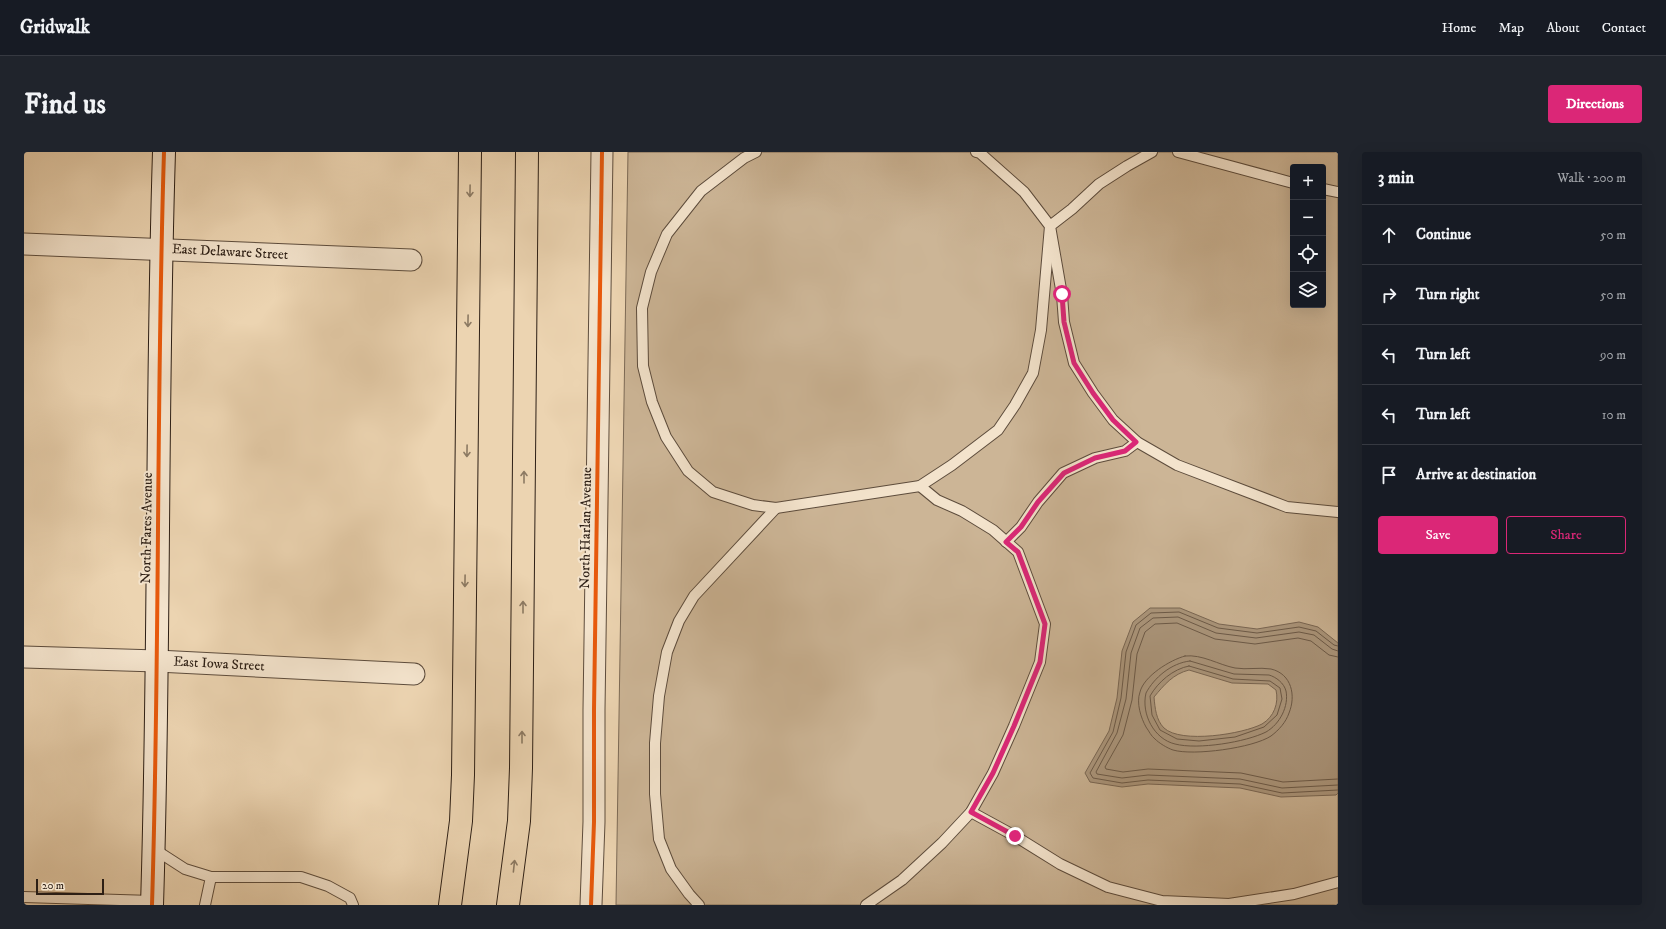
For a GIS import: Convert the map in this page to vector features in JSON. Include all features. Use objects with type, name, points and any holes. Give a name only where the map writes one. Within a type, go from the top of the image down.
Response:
[{"type":"highway","points":[[450,905],[461,821],[463,775],[470,152]]},
{"type":"highway","points":[[508,905],[519,821],[521,768],[527,152]]},
{"type":"street","name":"North Fares Avenue","points":[[152,903],[157,661],[161,249],[164,152]]},
{"type":"street","name":"North Harlan Avenue","points":[[591,905],[594,822],[594,710],[602,152]]},
{"type":"street","name":"East Delaware Street","points":[[24,244],[411,260]]},
{"type":"street","name":"East Iowa Street","points":[[24,657],[157,661],[414,674]]},
{"type":"lane","points":[[756,152],[744,158],[701,190],[667,234],[651,272],[642,308],[643,366],[652,402],[666,438],[688,471],[713,492],[753,505],[776,508],[920,486],[952,466],[998,430],[1015,405],[1033,373],[1041,330],[1050,226],[1072,209],[1099,184],[1152,152]]},
{"type":"lane","points":[[976,152],[1024,192],[1050,226],[1062,294],[1064,322],[1074,363],[1093,393],[1113,420],[1136,442],[1177,465],[1287,507],[1338,512]]},
{"type":"lane","points":[[1178,152],[1290,182]]},
{"type":"lane","points":[[1326,190],[1338,192]]},
{"type":"lane","points":[[1006,542],[1021,527],[1038,502],[1064,473],[1095,458],[1125,451],[1136,442]]},
{"type":"lane","points":[[866,905],[902,880],[942,843],[971,812],[993,773],[1040,662],[1045,624],[1018,552],[994,530],[962,511],[938,500],[920,486]]},
{"type":"lane","points":[[699,905],[671,869],[658,839],[655,794],[655,743],[659,696],[667,652],[679,621],[694,596],[776,508]]},
{"type":"lane","points":[[971,812],[1015,836],[1060,864],[1101,884],[1162,902],[1229,904],[1294,894],[1338,882]]},
{"type":"lane","points":[[153,848],[185,869],[211,877],[300,877],[328,886],[350,898],[353,905]]},
{"type":"lane","points":[[205,905],[211,877]]},
{"type":"lane","points":[[24,897],[152,903]]},
{"type":"shaded area","points":[[628,152],[1338,152],[1338,905],[616,905]]},
{"type":"water","points":[[1150,608],[1180,608],[1219,624],[1257,629],[1299,622],[1318,627],[1338,643],[1338,793],[1336,795],[1281,797],[1240,788],[1148,784],[1122,787],[1090,782],[1085,773],[1109,731],[1117,698],[1122,651],[1133,622]],"holes":[[[1189,670],[1232,683],[1268,684],[1276,690],[1276,705],[1270,718],[1253,728],[1212,736],[1184,736],[1172,733],[1161,725],[1155,710],[1154,697],[1165,684],[1178,674]]]},
{"type":"cycle path","points":[[152,905],[164,152]]},
{"type":"cycle path","points":[[591,905],[594,822],[594,710],[602,152]]},
{"type":"route","points":[[1015,836],[971,812],[993,773],[1040,662],[1045,624],[1018,552],[1006,542],[1021,527],[1038,502],[1064,473],[1095,458],[1125,451],[1136,442],[1113,420],[1093,393],[1074,363],[1064,322],[1062,294]]}]
